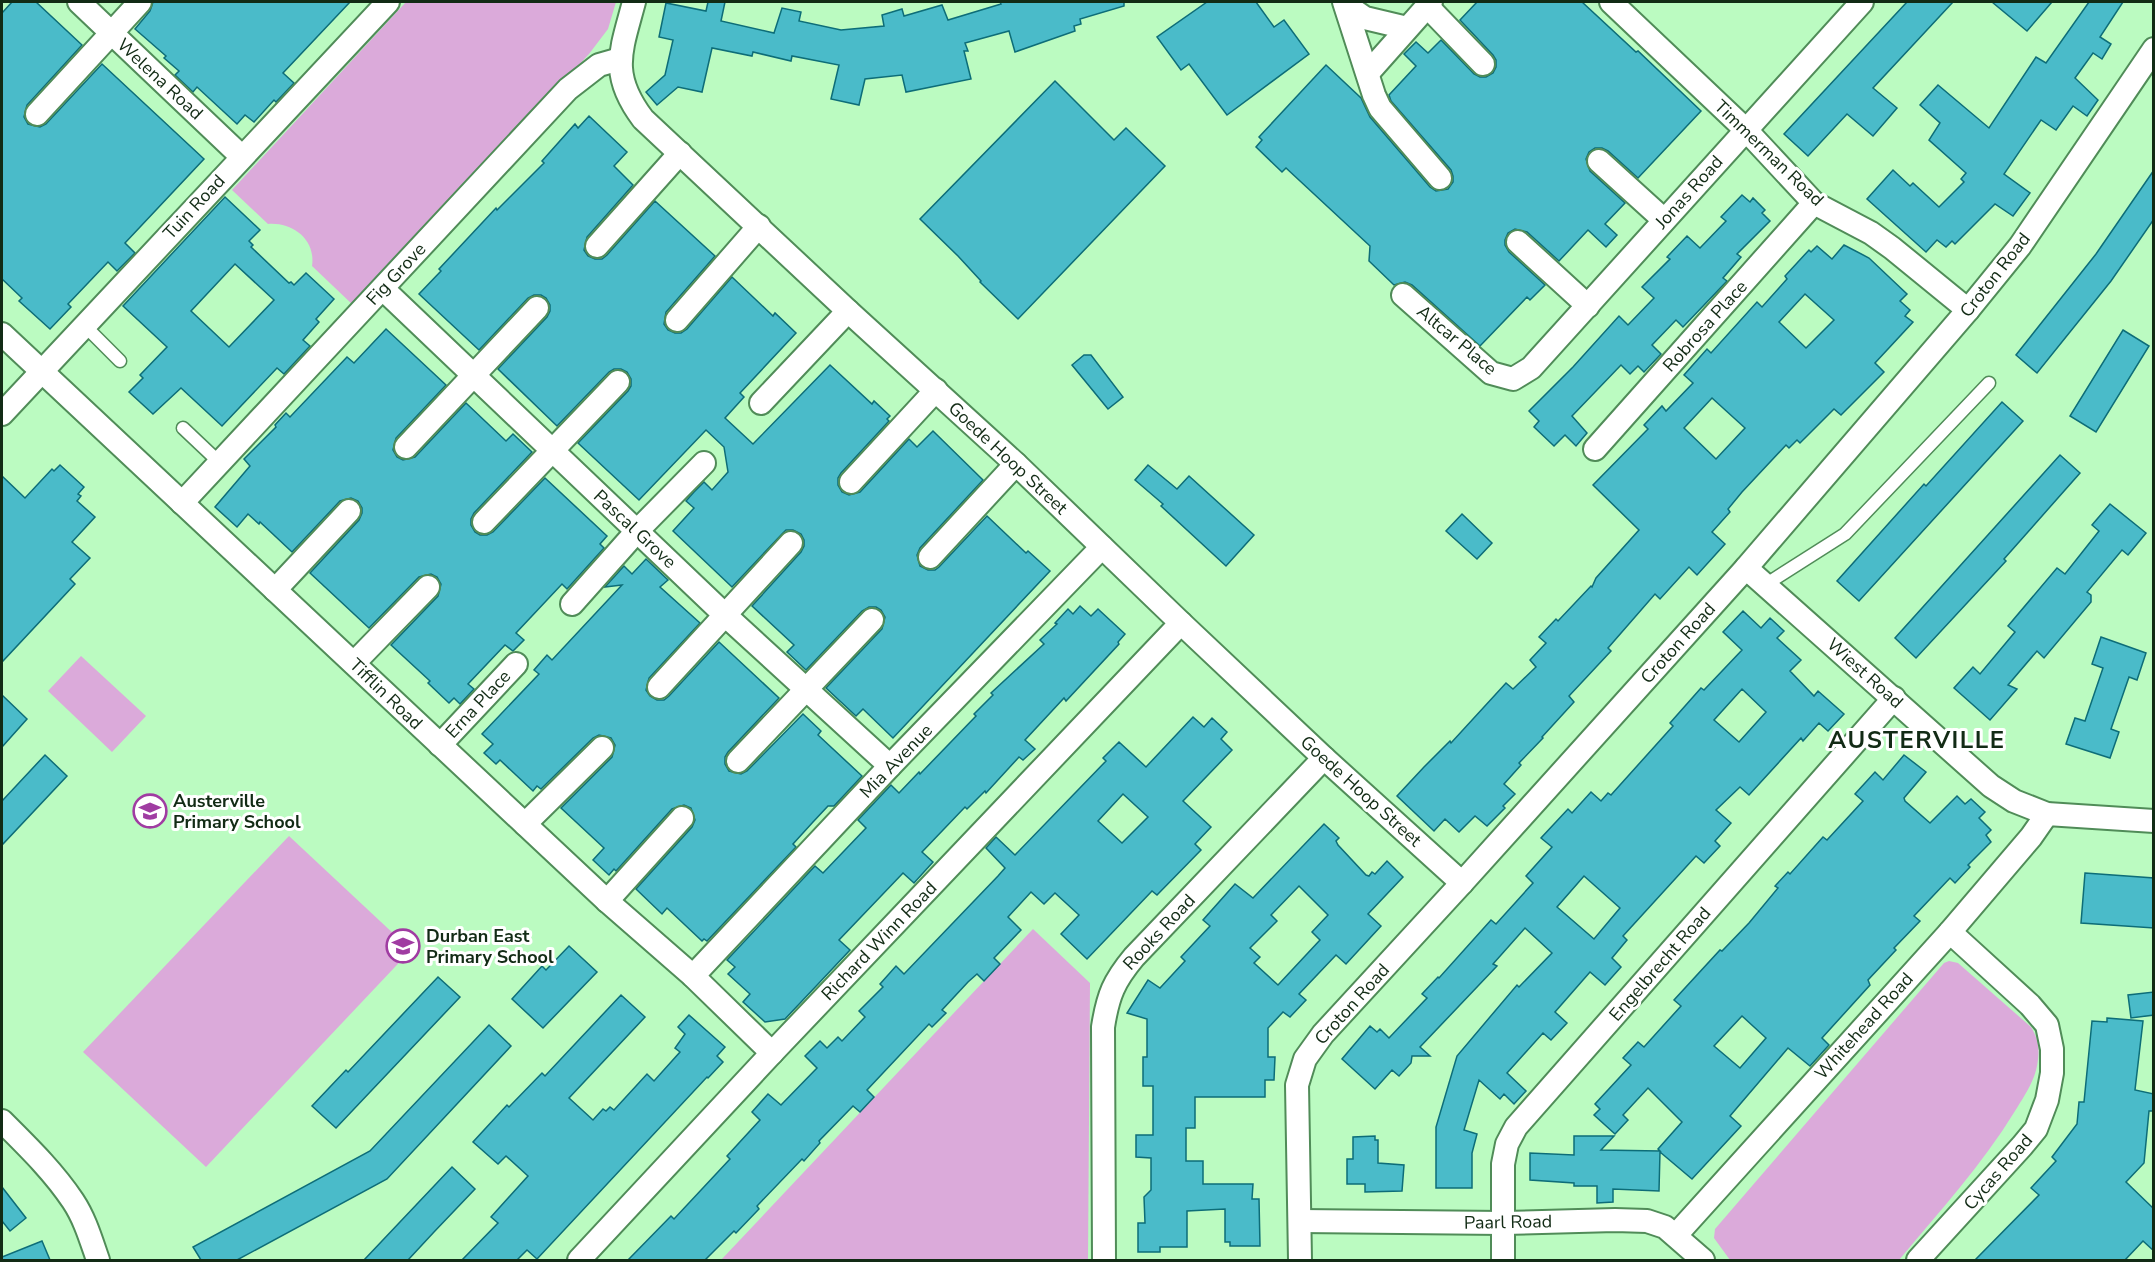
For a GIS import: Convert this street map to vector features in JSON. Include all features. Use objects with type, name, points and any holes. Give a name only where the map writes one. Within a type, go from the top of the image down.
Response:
[{"type":"street","name":"Welena Road","points":[[79,2],[242,156]]},
{"type":"street","points":[[37,114],[140,2]]},
{"type":"street","name":"Tuin Road","points":[[2,414],[388,2]]},
{"type":"street","name":"Goede Hoop Street","points":[[634,2],[620,59],[628,98],[643,119],[1016,464],[1181,624],[1324,758],[1462,883]]},
{"type":"street","name":"Jonas Road","points":[[1513,379],[1532,368],[1862,2]]},
{"type":"street","points":[[1345,3],[1365,18],[1407,28]]},
{"type":"street","points":[[1345,3],[1380,108],[1440,178]]},
{"type":"street","points":[[1368,73],[1429,4],[1483,64]]},
{"type":"street","name":"Timmerman Road","points":[[1621,5],[1746,130],[1814,203],[1878,238],[1968,310]]},
{"type":"street","name":"Croton Road","points":[[1300,1260],[1297,1085],[1305,1059],[1323,1034],[1746,568],[1968,310],[2020,246],[2154,49]]},
{"type":"street","name":"Fig Grove","points":[[182,503],[568,89],[599,66],[620,59]]},
{"type":"street","points":[[597,246],[680,153]]},
{"type":"street","points":[[1599,161],[1664,220]]},
{"type":"street","name":"Robrosa Place","points":[[1595,449],[1814,203]]},
{"type":"street","points":[[677,320],[759,226]]},
{"type":"street","points":[[1518,242],[1588,306]]},
{"type":"street","name":"Pascal Grove","points":[[383,289],[725,615],[891,766]]},
{"type":"street","name":"Altcar Place","points":[[1403,295],[1491,374],[1513,379]]},
{"type":"street","points":[[406,447],[537,308]]},
{"type":"street","points":[[762,403],[848,311]]},
{"type":"street","name":"Tifflin Road","points":[[2,334],[606,901],[693,976],[772,1053]]},
{"type":"street","points":[[484,522],[618,382]]},
{"type":"street","points":[[850,482],[936,390]]},
{"type":"street","points":[[572,604],[704,463]]},
{"type":"street","points":[[930,557],[1016,464]]},
{"type":"street","points":[[275,590],[348,511]]},
{"type":"street","points":[[659,687],[792,543]]},
{"type":"street","name":"Mia Avenue","points":[[693,976],[891,766],[1102,548]]},
{"type":"street","name":"Wiest Road","points":[[1746,568],[1991,786],[2014,801],[2047,813],[2154,821]]},
{"type":"street","points":[[354,663],[428,587]]},
{"type":"street","points":[[738,761],[872,620]]},
{"type":"street","name":"Richard Winn Road","points":[[579,1260],[772,1053],[1181,624]]},
{"type":"street","name":"Erna Place","points":[[440,745],[516,664]]},
{"type":"street","name":"Engelbrecht Road","points":[[1503,1260],[1503,1164],[1507,1144],[1516,1127],[1894,698]]},
{"type":"street","points":[[525,824],[602,748]]},
{"type":"street","name":"Rooks Road","points":[[1104,1260],[1103,1027],[1107,1004],[1117,978],[1134,957],[1324,758]]},
{"type":"street","name":"Whitehead Road","points":[[1676,1235],[1950,932],[2031,837],[2047,813]]},
{"type":"street","points":[[606,901],[682,819]]},
{"type":"street","name":"Cycas Road","points":[[1918,1260],[2036,1129],[2047,1100],[2052,1073],[2052,1049],[2047,1025],[2030,1005],[1950,932]]},
{"type":"street","points":[[2,1121],[44,1163],[74,1202],[89,1233],[98,1260]]},
{"type":"street","name":"Paarl Road","points":[[1300,1221],[1503,1223],[1647,1221],[1665,1227],[1703,1260]]},
{"type":"lane","points":[[84,325],[120,361]]},
{"type":"lane","points":[[1765,585],[1845,534],[1989,383]]},
{"type":"lane","points":[[183,428],[220,463]]},
{"type":"shaded area","points":[[406,2],[616,2],[608,29],[589,54],[353,305],[312,266],[310,248],[300,234],[286,226],[268,224],[232,190]]},
{"type":"shaded area","points":[[81,656],[146,716],[112,752],[48,691]]},
{"type":"shaded area","points":[[289,836],[411,950],[206,1167],[83,1052]]},
{"type":"shaded area","points":[[1033,929],[1090,983],[1088,1260],[721,1260]]},
{"type":"shaded area","points":[[1949,961],[1958,963],[2031,1027],[2039,1050],[2036,1072],[2031,1084],[1989,1150],[1899,1260],[1730,1260],[1714,1238],[1715,1229],[1944,963]]},
{"type":"building","points":[[12,2],[36,2],[82,45],[27,105],[24,117],[28,124],[40,127],[46,124],[102,64],[204,159],[125,243],[135,253],[117,271],[108,262],[68,304],[71,307],[50,329],[19,301],[22,298],[2,279],[2,13]]},
{"type":"building","points":[[153,2],[350,2],[283,73],[294,83],[254,122],[245,115],[237,124],[197,87],[193,92],[175,75],[179,71],[164,58],[166,56],[135,29],[150,11]]},
{"type":"building","points":[[708,2],[725,2],[721,21],[774,33],[782,8],[801,12],[799,21],[841,30],[884,26],[882,15],[902,9],[904,16],[942,5],[948,20],[1001,4],[1000,2],[1124,2],[1124,6],[1080,19],[1081,24],[1074,26],[1075,31],[1015,52],[1009,31],[965,43],[968,51],[964,51],[971,79],[906,92],[902,75],[865,79],[859,105],[831,99],[839,65],[792,56],[791,61],[753,52],[752,56],[712,48],[702,92],[678,87],[657,105],[646,92],[665,75],[673,40],[659,37],[666,3],[706,11]]},
{"type":"building","points":[[1207,2],[1256,2],[1274,27],[1284,20],[1309,54],[1227,115],[1189,64],[1181,70],[1157,37]]},
{"type":"building","points":[[1477,2],[1582,2],[1701,111],[1638,178],[1608,151],[1595,148],[1589,152],[1586,159],[1590,171],[1625,203],[1605,224],[1617,235],[1606,247],[1588,230],[1559,261],[1527,232],[1515,229],[1508,233],[1505,245],[1509,252],[1545,285],[1530,300],[1527,297],[1480,346],[1412,285],[1405,282],[1394,285],[1369,261],[1370,246],[1286,168],[1282,172],[1256,147],[1262,140],[1259,137],[1326,65],[1361,98],[1370,117],[1430,187],[1436,191],[1448,189],[1453,182],[1451,170],[1391,101],[1389,95],[1416,66],[1404,54],[1416,42],[1428,53],[1441,40],[1474,74],[1486,77],[1493,73],[1496,60],[1493,55],[1460,20]]},
{"type":"building","points":[[1907,2],[1953,2],[1873,88],[1897,108],[1873,136],[1847,114],[1808,156],[1784,134]]},
{"type":"building","points":[[1992,2],[2052,2],[2027,31]]},
{"type":"building","points":[[2089,2],[2123,2],[2100,37],[2111,44],[2102,59],[2093,53],[2075,78],[2098,100],[2087,116],[2073,106],[2056,130],[2041,120],[2004,174],[2030,193],[2013,216],[1995,204],[1955,244],[1952,241],[1946,247],[1937,240],[1926,252],[1867,199],[1893,170],[1910,186],[1913,183],[1939,207],[1964,182],[1961,179],[1966,173],[1929,140],[1940,123],[1920,105],[1938,85],[1989,128],[2036,57],[2046,63]]},
{"type":"building","points":[[1055,81],[1114,140],[1126,128],[1165,166],[1018,319],[920,219]]},
{"type":"building","points":[[589,116],[627,152],[614,166],[633,185],[587,237],[584,250],[588,256],[602,259],[607,255],[655,201],[715,256],[666,312],[664,324],[668,330],[681,333],[687,329],[732,277],[773,316],[775,313],[796,333],[740,393],[744,397],[725,418],[753,444],[830,365],[872,404],[874,401],[890,416],[887,419],[889,421],[841,473],[838,485],[842,492],[849,495],[860,492],[909,439],[917,447],[933,431],[983,480],[920,548],[917,555],[920,566],[928,570],[935,570],[987,516],[1026,553],[1028,551],[1050,571],[893,738],[863,709],[856,716],[826,688],[882,629],[885,617],[881,610],[869,607],[862,611],[806,670],[787,652],[794,645],[752,606],[801,552],[804,540],[801,534],[793,530],[786,530],[732,587],[673,531],[694,508],[686,501],[694,492],[704,482],[712,490],[728,472],[724,447],[706,430],[639,500],[578,443],[628,391],[631,379],[627,372],[614,369],[609,372],[557,426],[498,369],[547,317],[550,305],[546,298],[534,295],[528,298],[479,350],[419,294],[496,208],[497,210],[544,163],[542,161],[575,124],[578,128]]},
{"type":"building","points":[[2154,170],[2154,219],[2111,281],[2037,373],[2016,355],[2096,254]]},
{"type":"building","points":[[1742,195],[1750,202],[1753,198],[1765,210],[1762,213],[1770,221],[1737,254],[1741,257],[1723,278],[1727,281],[1683,327],[1676,320],[1652,345],[1661,354],[1644,372],[1638,366],[1630,374],[1621,365],[1572,416],[1587,433],[1576,446],[1565,435],[1554,446],[1534,427],[1539,421],[1529,411],[1619,316],[1628,325],[1654,298],[1642,287],[1670,259],[1667,257],[1687,236],[1700,248],[1726,221],[1721,217]]},
{"type":"building","points":[[225,197],[260,230],[249,241],[253,245],[251,247],[289,283],[294,285],[306,273],[334,299],[316,319],[319,322],[303,340],[310,346],[284,374],[277,368],[222,426],[181,388],[153,414],[129,392],[143,378],[140,375],[167,347],[123,306]],"holes":[[[235,264],[274,300],[229,347],[191,311]]]},
{"type":"building","points":[[1844,245],[1869,258],[1907,294],[1900,301],[1910,310],[1905,316],[1913,322],[1875,363],[1884,372],[1841,415],[1834,409],[1800,443],[1797,440],[1789,448],[1786,445],[1742,492],[1728,509],[1730,512],[1712,532],[1725,544],[1697,575],[1689,567],[1660,599],[1655,594],[1608,648],[1611,651],[1569,696],[1574,702],[1519,763],[1521,765],[1504,784],[1515,794],[1503,806],[1505,808],[1487,826],[1475,816],[1459,832],[1445,819],[1434,831],[1397,796],[1450,741],[1451,743],[1506,683],[1513,689],[1536,667],[1530,660],[1546,643],[1539,637],[1592,587],[1596,578],[1639,530],[1593,485],[1648,429],[1644,425],[1662,406],[1666,411],[1693,383],[1684,375],[1707,349],[1711,353],[1757,302],[1762,307],[1787,279],[1785,276],[1809,250],[1811,252],[1817,246],[1832,259]],"holes":[[[1805,294],[1834,320],[1806,348],[1779,322]],[[1712,398],[1745,428],[1716,459],[1684,428]]]},
{"type":"building","points":[[386,329],[446,385],[396,438],[393,450],[397,457],[403,460],[415,457],[466,403],[506,441],[513,434],[532,452],[474,513],[471,525],[475,532],[487,535],[493,532],[545,478],[607,536],[600,544],[604,548],[567,589],[562,584],[516,633],[524,640],[513,651],[505,645],[468,684],[474,689],[460,704],[454,698],[449,703],[428,683],[430,681],[391,645],[438,596],[441,584],[437,577],[431,574],[419,577],[369,628],[310,573],[359,520],[362,508],[358,501],[351,498],[340,501],[292,552],[248,514],[237,527],[215,507],[250,466],[244,459],[276,427],[275,425],[286,413],[290,417],[347,357],[354,363]]},
{"type":"building","points":[[2123,330],[2149,346],[2096,432],[2070,416]]},
{"type":"building","points":[[1084,355],[1091,355],[1123,397],[1108,409],[1072,365]]},
{"type":"building","points":[[2002,402],[2023,421],[1859,601],[1837,581]]},
{"type":"building","points":[[2060,455],[2080,473],[2004,559],[2006,561],[1916,658],[1895,638]]},
{"type":"building","points":[[60,465],[84,487],[78,494],[81,496],[77,501],[95,517],[72,542],[90,558],[70,579],[75,584],[2,662],[2,476],[25,498],[52,469],[54,471]]},
{"type":"building","points":[[1148,465],[1177,489],[1189,476],[1254,535],[1226,566],[1135,480]]},
{"type":"building","points":[[2110,504],[2146,533],[2128,555],[2122,550],[2087,592],[2091,595],[2091,602],[2044,658],[2037,651],[2008,685],[2017,689],[1990,720],[1954,688],[1973,667],[1980,674],[2015,632],[2008,626],[2057,568],[2065,574],[2099,531],[2092,525]]},
{"type":"building","points":[[1462,514],[1492,543],[1477,559],[1446,531]]},
{"type":"building","points":[[646,559],[668,580],[660,587],[700,623],[649,678],[646,690],[650,696],[657,700],[664,700],[719,642],[779,698],[728,752],[725,764],[729,771],[741,774],[747,771],[803,714],[821,731],[818,735],[862,776],[834,806],[828,806],[793,844],[796,847],[707,941],[704,939],[702,941],[667,908],[662,914],[636,889],[692,827],[695,820],[691,808],[684,805],[672,809],[616,871],[614,869],[609,875],[593,860],[604,848],[561,808],[612,757],[615,745],[611,738],[599,735],[593,738],[541,789],[537,786],[533,791],[500,760],[496,764],[484,753],[493,744],[482,734],[539,674],[534,670],[547,655],[552,660],[622,585],[605,587],[624,566],[632,574]]},
{"type":"building","points":[[1080,606],[1091,616],[1098,609],[1125,634],[1118,642],[1119,644],[1066,701],[1064,698],[1025,740],[1035,749],[1023,760],[1019,757],[986,793],[985,791],[967,809],[965,807],[922,852],[933,862],[914,883],[903,873],[839,940],[850,950],[785,1019],[765,1022],[743,1002],[750,994],[728,974],[735,967],[727,960],[815,866],[823,873],[866,828],[858,820],[891,785],[899,793],[919,772],[920,774],[976,716],[974,714],[993,695],[991,693],[1044,644],[1040,640],[1057,624],[1055,623],[1068,609],[1073,614]]},
{"type":"building","points":[[1743,611],[1761,628],[1770,618],[1784,631],[1777,638],[1801,660],[1790,671],[1814,696],[1818,691],[1844,714],[1828,731],[1819,723],[1803,741],[1801,738],[1749,795],[1740,787],[1716,810],[1731,823],[1715,841],[1720,846],[1704,863],[1696,856],[1623,936],[1627,940],[1612,958],[1621,967],[1605,985],[1590,972],[1555,1012],[1567,1023],[1551,1040],[1543,1033],[1507,1073],[1526,1091],[1514,1104],[1504,1094],[1500,1099],[1479,1080],[1464,1130],[1477,1134],[1472,1153],[1472,1188],[1436,1188],[1436,1127],[1457,1056],[1517,985],[1519,987],[1552,953],[1525,928],[1493,964],[1497,966],[1420,1047],[1430,1056],[1412,1056],[1411,1063],[1399,1076],[1392,1070],[1375,1089],[1342,1059],[1370,1026],[1377,1032],[1380,1029],[1389,1038],[1427,998],[1422,994],[1491,920],[1496,924],[1533,883],[1526,876],[1552,847],[1541,838],[1568,809],[1572,813],[1591,792],[1601,801],[1608,793],[1611,795],[1673,726],[1670,723],[1701,688],[1704,690],[1742,650],[1723,632]],"holes":[[[1742,689],[1766,712],[1739,742],[1714,720]],[[1584,876],[1620,908],[1594,939],[1557,907]]]},
{"type":"building","points":[[2101,637],[2146,653],[2137,680],[2129,677],[2111,729],[2119,732],[2110,758],[2066,744],[2075,718],[2085,721],[2103,668],[2092,664]]},
{"type":"building","points":[[2,695],[27,719],[2,747]]},
{"type":"building","points":[[1193,717],[1204,727],[1212,718],[1227,732],[1221,739],[1232,750],[1183,801],[1211,827],[1195,844],[1201,850],[1157,895],[1152,891],[1087,959],[1061,934],[1079,915],[1055,893],[1044,904],[1031,892],[1008,917],[1021,930],[994,958],[1000,964],[984,981],[977,974],[968,982],[942,1010],[946,1013],[932,1027],[929,1024],[867,1090],[874,1097],[860,1112],[853,1106],[819,1141],[820,1143],[804,1161],[802,1159],[757,1206],[759,1209],[736,1233],[734,1231],[705,1260],[628,1260],[671,1216],[674,1219],[730,1159],[727,1156],[760,1120],[752,1112],[768,1094],[781,1105],[817,1068],[805,1056],[820,1041],[827,1048],[838,1037],[842,1041],[865,1017],[859,1011],[883,987],[880,984],[896,966],[904,974],[1005,868],[986,848],[996,837],[1015,855],[1106,761],[1103,758],[1119,742],[1146,767]],"holes":[[[1123,794],[1148,817],[1122,843],[1098,821]]]},
{"type":"building","points":[[45,755],[67,776],[2,845],[2,801]]},
{"type":"building","points":[[1904,755],[1926,772],[1904,798],[1905,801],[1930,823],[1957,796],[1965,804],[1971,799],[1985,812],[1979,818],[1991,830],[1986,835],[1991,842],[1968,865],[1970,867],[1955,883],[1950,878],[1914,916],[1920,921],[1868,980],[1870,985],[1822,1038],[1829,1045],[1810,1066],[1788,1048],[1730,1116],[1741,1126],[1692,1179],[1660,1152],[1659,1191],[1613,1189],[1613,1202],[1597,1203],[1597,1186],[1574,1186],[1574,1183],[1530,1180],[1530,1153],[1574,1155],[1574,1136],[1614,1136],[1601,1150],[1660,1151],[1658,1149],[1682,1122],[1648,1088],[1623,1115],[1628,1120],[1615,1134],[1594,1115],[1600,1109],[1595,1104],[1631,1065],[1623,1058],[1638,1042],[1644,1047],[1681,1006],[1674,1000],[1720,950],[1722,951],[1749,923],[1778,888],[1775,886],[1788,872],[1790,874],[1823,837],[1827,840],[1863,801],[1855,794],[1875,772],[1883,780]],"holes":[[[1742,1016],[1766,1038],[1740,1068],[1714,1046]]]},
{"type":"building","points":[[1324,824],[1339,838],[1336,841],[1338,845],[1366,875],[1369,876],[1372,872],[1375,874],[1387,861],[1403,877],[1368,914],[1381,926],[1346,964],[1336,955],[1299,994],[1306,1000],[1290,1017],[1283,1012],[1268,1028],[1268,1057],[1275,1057],[1274,1080],[1265,1080],[1265,1097],[1195,1097],[1195,1128],[1186,1128],[1186,1161],[1203,1161],[1203,1184],[1253,1184],[1252,1199],[1259,1199],[1260,1246],[1230,1246],[1230,1242],[1225,1242],[1225,1209],[1187,1211],[1187,1247],[1160,1247],[1160,1252],[1138,1252],[1138,1223],[1145,1223],[1144,1197],[1151,1190],[1151,1158],[1136,1157],[1136,1135],[1153,1135],[1153,1086],[1143,1086],[1143,1057],[1147,1057],[1147,1019],[1127,1013],[1148,980],[1160,988],[1185,961],[1181,957],[1210,926],[1203,920],[1235,884],[1253,898]],"holes":[[[1299,886],[1328,915],[1312,932],[1320,940],[1278,985],[1254,963],[1260,957],[1250,948],[1277,921],[1271,915]]]},
{"type":"building","points":[[2085,873],[2154,878],[2154,928],[2081,923]]},
{"type":"building","points":[[569,946],[597,972],[543,1028],[512,999],[542,966],[546,970]]},
{"type":"building","points":[[438,977],[460,997],[336,1128],[312,1106],[346,1070],[348,1072]]},
{"type":"building","points":[[2154,992],[2154,1015],[2131,1018],[2128,995]]},
{"type":"building","points":[[621,995],[645,1017],[569,1098],[593,1120],[603,1109],[606,1111],[610,1107],[614,1110],[647,1074],[654,1081],[680,1052],[675,1048],[685,1034],[678,1027],[689,1015],[725,1047],[717,1056],[723,1062],[537,1259],[527,1250],[517,1260],[462,1260],[498,1223],[491,1217],[528,1176],[506,1156],[498,1164],[473,1142],[507,1105],[509,1107],[542,1073],[545,1076]]},
{"type":"building","points":[[2107,1018],[2143,1021],[2135,1090],[2154,1094],[2154,1111],[2149,1111],[2144,1163],[2126,1182],[2154,1209],[2154,1251],[2143,1241],[2125,1260],[1975,1260],[2039,1195],[2031,1188],[2056,1161],[2052,1157],[2077,1124],[2079,1102],[2084,1102],[2092,1021],[2107,1022]]},
{"type":"building","points":[[489,1025],[511,1046],[387,1179],[237,1260],[201,1260],[193,1247],[370,1151]]},
{"type":"building","points":[[1375,1136],[1375,1140],[1378,1140],[1378,1163],[1404,1165],[1402,1191],[1365,1192],[1365,1184],[1347,1184],[1347,1159],[1353,1159],[1353,1137]]},
{"type":"building","points":[[452,1167],[475,1189],[408,1260],[364,1260]]},
{"type":"building","points":[[2,1187],[26,1218],[10,1231],[2,1221]]},
{"type":"building","points":[[42,1241],[50,1260],[2,1260],[2,1257]]},
{"type":"place","name":"Austerville Primary School","points":[[150,811]]},
{"type":"place","name":"Durban East Primary School","points":[[403,946]]},
{"type":"district","name":"AUSTERVILLE","points":[[1917,740]]}]
